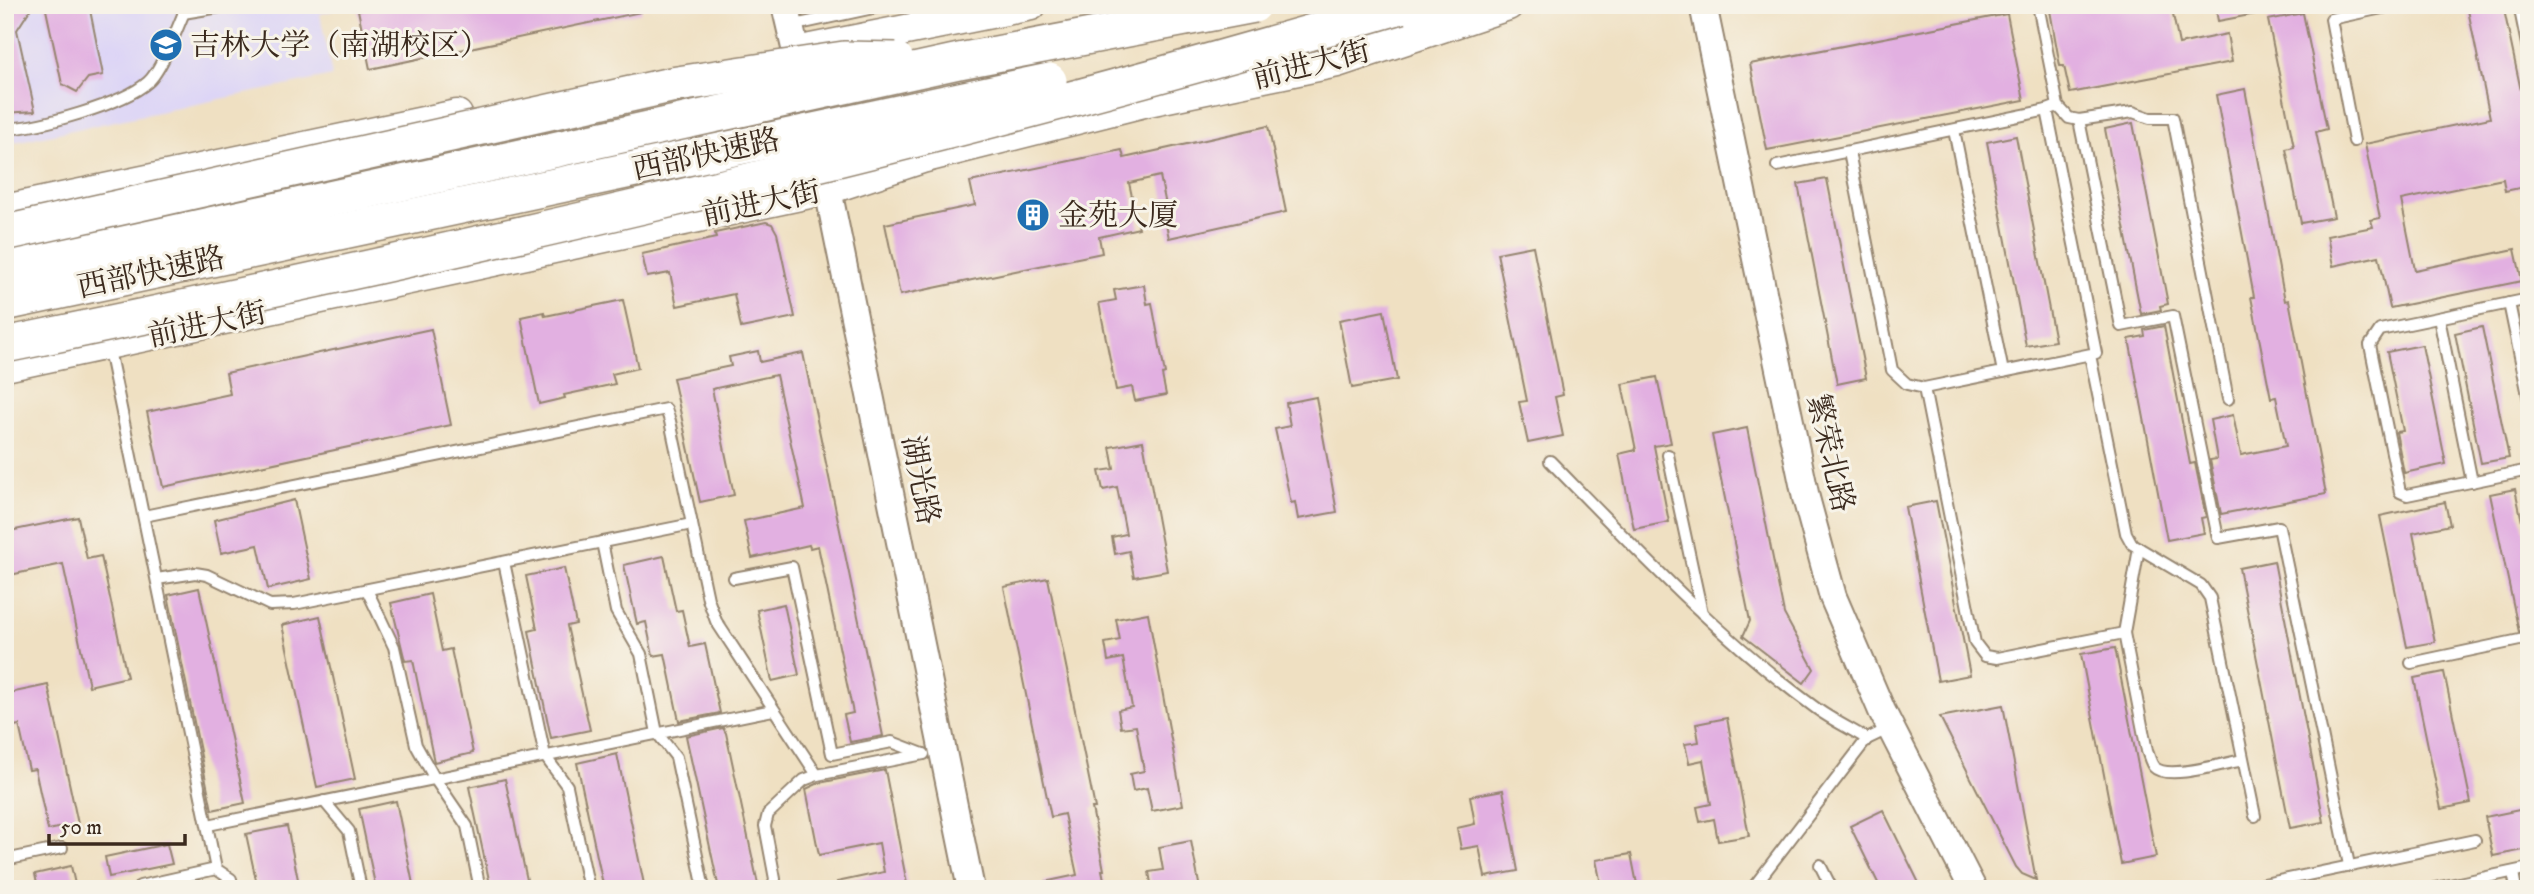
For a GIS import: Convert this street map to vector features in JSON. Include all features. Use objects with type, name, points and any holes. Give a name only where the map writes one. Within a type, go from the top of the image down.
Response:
[{"type":"highway","name":"西部快速路","points":[[5,270],[959,61],[1254,5]]},
{"type":"highway","name":"西部快速路","points":[[5,303],[1404,6]]},
{"type":"highway","points":[[5,345],[259,293],[695,195],[1213,62],[1404,6]]},
{"type":"highway","points":[[5,233],[671,85],[844,59],[959,61]]},
{"type":"main road","points":[[5,210],[678,67],[790,28],[1031,5]]},
{"type":"main road","points":[[5,255],[804,85],[1208,5]]},
{"type":"main road","name":"前进大街","points":[[5,320],[354,247],[1137,71],[1478,5]]},
{"type":"main road","name":"前进大街","points":[[5,366],[828,189],[922,158],[1148,101],[1337,62],[1508,5]]},
{"type":"street","name":"繁荣北路","points":[[1703,5],[1806,498],[1833,597],[1879,733],[1973,889]]},
{"type":"street","name":"湖光路","points":[[790,28],[828,189],[932,752],[971,889]]},
{"type":"lane","points":[[5,129],[45,124],[66,118],[121,97],[149,82],[185,9],[232,5]]},
{"type":"lane","points":[[790,28],[887,5]]},
{"type":"lane","points":[[1849,152],[1892,370],[1907,384],[1924,388],[2096,354],[2038,5]]},
{"type":"lane","points":[[2354,141],[2331,19],[2396,5]]},
{"type":"lane","points":[[2519,5],[2529,54]]},
{"type":"lane","points":[[1777,166],[2053,108],[2068,118],[2079,120],[2133,112],[2150,118],[2173,118],[2228,399]]},
{"type":"lane","points":[[2079,120],[2121,326],[2173,316],[2218,538],[2279,527],[2348,866]]},
{"type":"lane","points":[[1954,130],[2003,372]]},
{"type":"lane","points":[[2529,299],[2380,330],[2370,345],[2400,492],[2407,495],[2529,470]]},
{"type":"lane","points":[[2509,303],[2529,400]]},
{"type":"lane","points":[[2439,318],[2472,482]]},
{"type":"lane","points":[[108,345],[216,869],[231,879],[233,889]]},
{"type":"lane","points":[[2090,355],[2126,533],[2132,544],[2201,585],[2210,598],[2255,816]]},
{"type":"lane","points":[[1924,388],[1975,643],[1985,656],[1997,658],[2124,633]]},
{"type":"lane","points":[[144,516],[666,410],[708,599],[716,621],[817,775]]},
{"type":"lane","points":[[1668,454],[1702,613]]},
{"type":"lane","points":[[1550,461],[1678,593],[1818,710],[1879,733],[1752,889]]},
{"type":"lane","points":[[157,579],[195,573],[207,575],[270,606],[294,604],[692,524]]},
{"type":"lane","points":[[602,542],[616,611],[641,654],[657,733],[677,757],[705,889]]},
{"type":"lane","points":[[2139,548],[2124,633],[2147,751],[2153,767],[2165,773],[2178,773],[2243,760]]},
{"type":"lane","points":[[504,562],[545,756],[567,786],[589,889]]},
{"type":"lane","points":[[734,578],[792,567],[832,754],[892,742],[932,752]]},
{"type":"lane","points":[[367,590],[394,647],[415,745],[467,826],[480,889]]},
{"type":"lane","points":[[2411,663],[2529,638]]},
{"type":"lane","points":[[208,825],[773,709]]},
{"type":"lane","points":[[772,889],[775,879],[765,826],[768,814],[804,780],[817,775],[932,752]]},
{"type":"lane","points":[[324,801],[349,831],[361,889]]},
{"type":"lane","points":[[2241,889],[2475,840]]},
{"type":"lane","points":[[5,860],[62,848]]},
{"type":"lane","points":[[1820,865],[1832,889]]},
{"type":"lane","points":[[2432,889],[2529,868]]},
{"type":"lane","points":[[141,889],[140,886],[216,869]]},
{"type":"lane","points":[[2513,872],[2516,889]]},
{"type":"shaded area","name":"吉林大学（南湖校区）","points":[[5,5],[353,5],[320,14],[332,76],[5,144]]},
{"type":"building","points":[[5,5],[33,5],[17,30],[35,111],[5,113]]},
{"type":"building","points":[[45,5],[89,5],[103,75],[88,78],[77,92],[62,84]]},
{"type":"building","points":[[382,5],[641,5],[641,12],[370,69],[358,10]]},
{"type":"building","points":[[2049,5],[2171,5],[2179,44],[2227,34],[2232,62],[2070,93],[2064,66],[2060,66]]},
{"type":"building","points":[[2215,5],[2260,5],[2261,13],[2218,21]]},
{"type":"building","points":[[2467,5],[2503,5],[2529,129],[2529,186],[2505,191],[2503,179],[2401,200],[2415,270],[2515,249],[2522,281],[2390,308],[2379,256],[2333,266],[2327,236],[2373,227],[2371,220],[2380,218],[2365,144],[2490,118]]},
{"type":"building","points":[[2303,13],[2327,129],[2316,132],[2334,217],[2301,223],[2286,149],[2294,147],[2268,20]]},
{"type":"building","points":[[2007,14],[2024,100],[1767,150],[1750,64]]},
{"type":"building","points":[[2245,89],[2285,301],[2289,300],[2326,494],[2221,514],[2210,460],[2217,459],[2210,420],[2233,415],[2241,455],[2286,446],[2276,397],[2271,398],[2216,95]]},
{"type":"building","points":[[2133,123],[2168,304],[2160,306],[2161,310],[2141,314],[2105,129]]},
{"type":"building","name":"金苑大厦","points":[[1268,126],[1286,212],[1169,238],[1164,215],[1168,215],[1160,176],[1129,183],[1139,228],[1099,237],[1102,253],[900,295],[885,224],[975,205],[970,182],[1122,150],[1124,158]]},
{"type":"building","points":[[2016,136],[2055,341],[2026,346],[1987,142]]},
{"type":"building","points":[[1827,179],[1866,378],[1837,384],[1798,184]]},
{"type":"building","points":[[766,222],[772,224],[777,233],[795,317],[741,328],[734,294],[677,306],[670,273],[647,277],[642,254],[716,238],[715,233]]},
{"type":"building","points":[[1533,246],[1563,395],[1555,397],[1563,436],[1528,443],[1519,402],[1527,401],[1497,253]]},
{"type":"building","points":[[1144,285],[1147,304],[1152,303],[1165,374],[1162,375],[1166,395],[1135,401],[1132,387],[1116,390],[1099,303],[1116,300],[1114,290]]},
{"type":"building","points":[[623,300],[638,368],[612,374],[615,384],[564,395],[565,398],[539,404],[521,317],[544,312],[545,316]]},
{"type":"building","points":[[1384,311],[1397,380],[1352,388],[1339,320]]},
{"type":"building","points":[[2164,326],[2190,464],[2195,463],[2206,517],[2201,518],[2204,533],[2167,540],[2129,339],[2145,336],[2144,330]]},
{"type":"building","points":[[2482,327],[2509,458],[2481,463],[2455,333]]},
{"type":"building","points":[[431,329],[451,425],[163,487],[147,412],[230,394],[226,373]]},
{"type":"building","points":[[2422,345],[2446,464],[2404,473],[2396,432],[2403,431],[2387,352]]},
{"type":"building","points":[[758,351],[760,362],[803,353],[883,736],[850,742],[844,715],[853,713],[818,546],[810,548],[809,545],[752,558],[744,521],[805,508],[776,375],[712,389],[734,495],[700,502],[673,378],[731,366],[729,357]]},
{"type":"building","points":[[1657,377],[1671,443],[1654,446],[1669,522],[1634,529],[1619,454],[1636,450],[1622,384]]},
{"type":"building","points":[[1316,397],[1337,512],[1298,519],[1295,502],[1291,503],[1275,429],[1290,426],[1286,403]]},
{"type":"building","points":[[1747,428],[1784,614],[1814,669],[1804,683],[1743,636],[1750,621],[1712,435]]},
{"type":"building","points":[[1143,441],[1167,571],[1134,577],[1129,551],[1115,554],[1112,537],[1126,534],[1117,487],[1103,490],[1099,471],[1114,469],[1110,447]]},
{"type":"building","points":[[2515,489],[2529,554],[2529,630],[2519,632],[2490,494]]},
{"type":"building","points":[[294,500],[311,579],[268,589],[258,545],[221,553],[214,520]]},
{"type":"building","points":[[1936,501],[1970,675],[1938,681],[1905,507]]},
{"type":"building","points":[[2445,502],[2450,525],[2413,533],[2435,642],[2407,647],[2380,516]]},
{"type":"building","points":[[78,517],[87,559],[101,556],[127,677],[89,686],[63,564],[5,576],[5,532]]},
{"type":"building","points":[[664,556],[676,611],[682,610],[690,647],[705,644],[720,713],[679,721],[665,654],[653,656],[646,622],[637,624],[624,565]]},
{"type":"building","points":[[2274,561],[2324,822],[2290,828],[2239,568]]},
{"type":"building","points":[[564,568],[576,624],[567,626],[590,730],[551,738],[529,631],[537,629],[526,576]]},
{"type":"building","points":[[1048,578],[1095,808],[1092,808],[1106,889],[1045,889],[1044,882],[1077,875],[1064,814],[1051,817],[1004,587]]},
{"type":"building","points":[[199,588],[245,803],[212,810],[168,595]]},
{"type":"building","points":[[430,594],[442,651],[451,649],[473,753],[434,762],[413,660],[405,661],[391,603]]},
{"type":"building","points":[[784,604],[799,675],[772,681],[757,610]]},
{"type":"building","points":[[1148,613],[1183,805],[1152,811],[1147,788],[1133,791],[1130,774],[1144,771],[1136,726],[1121,728],[1118,710],[1132,707],[1123,658],[1108,661],[1105,643],[1120,640],[1116,619]]},
{"type":"building","points":[[320,616],[355,779],[317,787],[282,625]]},
{"type":"building","points":[[2115,648],[2156,857],[2121,864],[2081,654]]},
{"type":"building","points":[[2444,672],[2471,803],[2441,809],[2414,678]]},
{"type":"building","points":[[48,685],[78,824],[48,830],[35,769],[29,770],[19,725],[5,728],[5,694]]},
{"type":"building","points":[[2003,705],[2036,880],[2022,874],[2016,867],[1940,717]]},
{"type":"building","points":[[1727,718],[1749,836],[1718,841],[1714,819],[1700,822],[1697,807],[1711,804],[1703,760],[1689,763],[1685,744],[1699,742],[1696,724]]},
{"type":"building","points":[[723,728],[759,889],[719,889],[686,736]]},
{"type":"building","points":[[617,754],[645,889],[604,889],[577,763]]},
{"type":"building","points":[[885,770],[908,889],[838,889],[837,882],[884,872],[879,843],[819,855],[806,789],[819,783]]},
{"type":"building","points":[[505,779],[529,889],[491,889],[469,787]]},
{"type":"building","points":[[1503,790],[1518,871],[1485,877],[1479,846],[1461,849],[1457,828],[1475,824],[1470,796]]},
{"type":"building","points":[[396,801],[414,889],[376,889],[359,809]]},
{"type":"building","points":[[2529,808],[2529,849],[2493,856],[2485,817]]},
{"type":"building","points":[[1883,810],[1922,889],[1881,889],[1850,826]]},
{"type":"building","points":[[287,826],[300,889],[258,889],[246,834]]},
{"type":"building","points":[[1191,841],[1200,889],[1166,889],[1166,886],[1152,889],[1149,872],[1163,870],[1159,847]]},
{"type":"building","points":[[167,844],[172,864],[109,877],[105,857]]},
{"type":"building","points":[[1631,854],[1638,889],[1602,889],[1596,860]]},
{"type":"building","points":[[71,866],[76,889],[38,889],[35,874]]},
{"type":"place","name":"吉林大学（南湖校区）","points":[[166,45]]},
{"type":"place","name":"金苑大厦","points":[[1033,215]]}]
